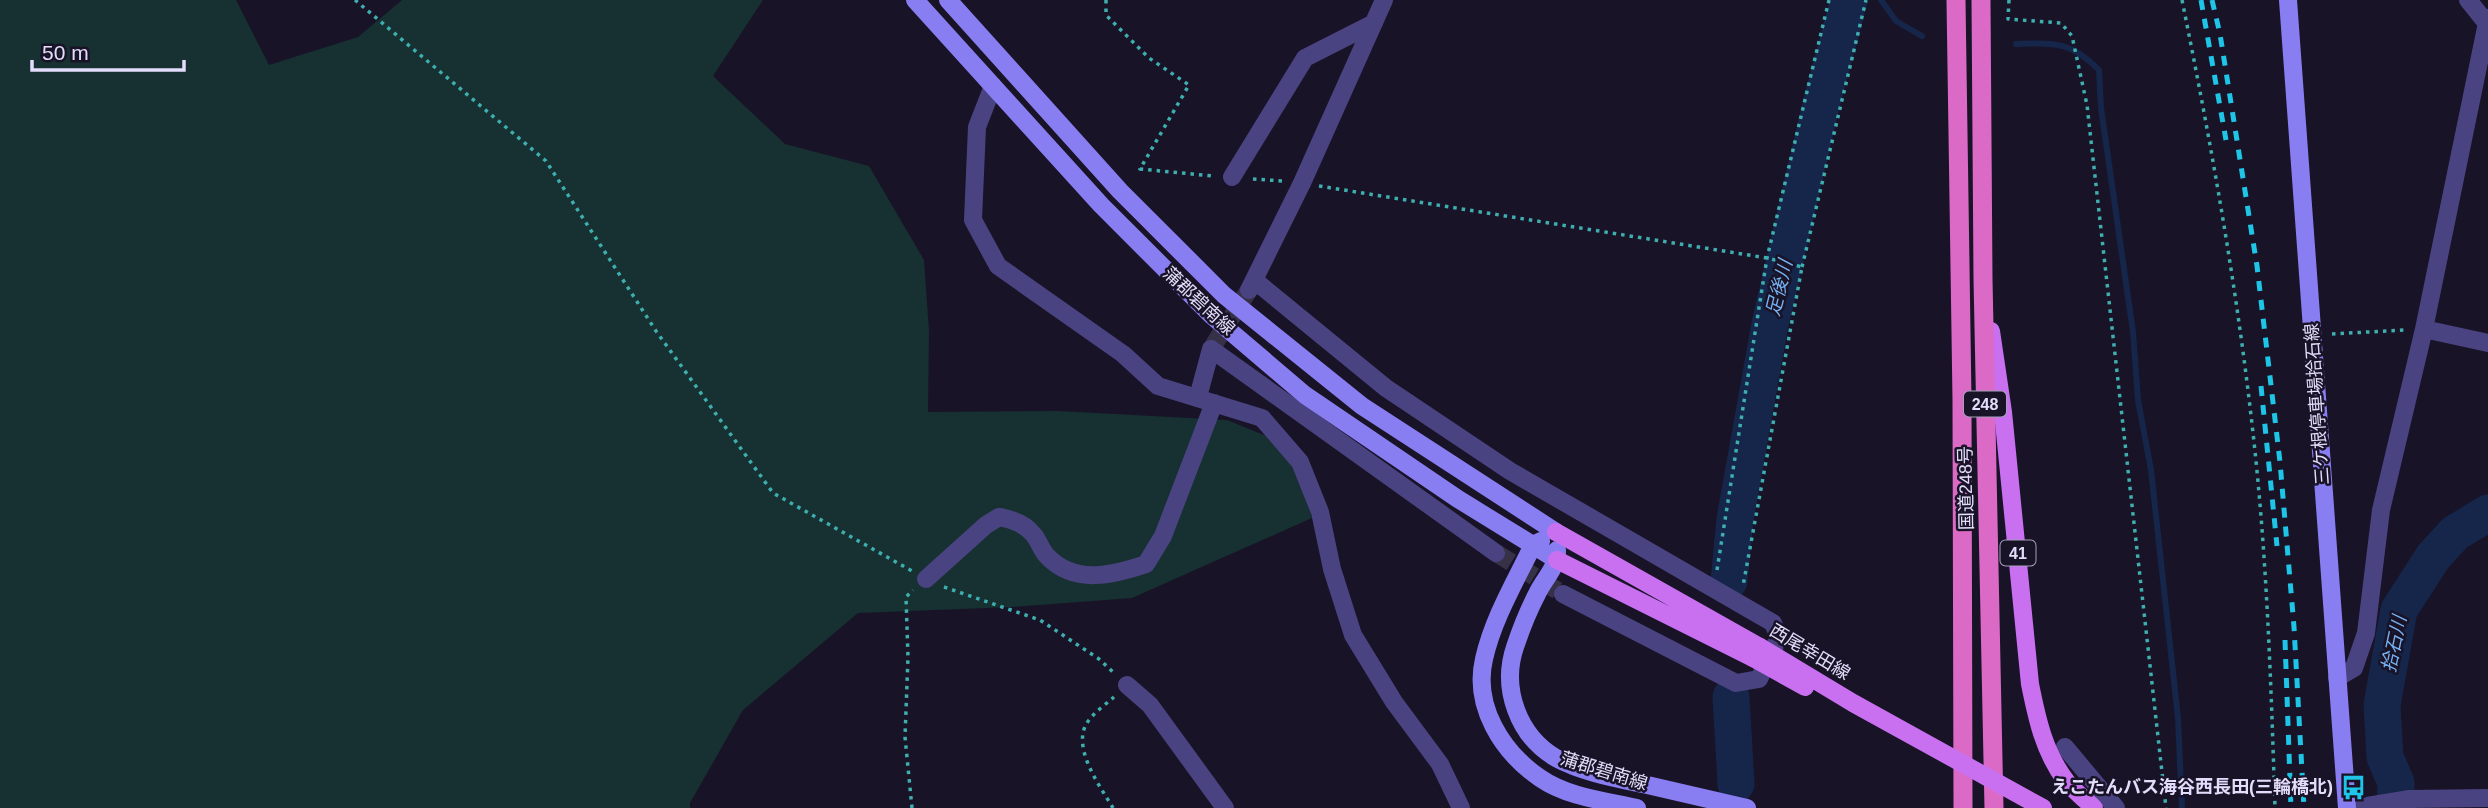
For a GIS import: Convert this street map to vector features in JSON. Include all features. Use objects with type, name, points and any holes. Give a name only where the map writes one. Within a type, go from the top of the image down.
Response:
[{"type":"highway","name":"国道248号","points":[[1956,0],[1962,413],[1963,808]]},
{"type":"highway","name":"国道248号","points":[[1981,0],[1983,279],[1994,808]]},
{"type":"main road","name":"蒲郡碧南線","points":[[915,0],[1101,205],[1211,315],[1304,394],[1458,499],[1557,559],[1537,594],[1514,648],[1510,677],[1511,699],[1520,720],[1534,740],[1555,757],[1609,777],[1747,808]]},
{"type":"main road","name":"蒲郡碧南線","points":[[948,0],[1120,191],[1224,295],[1362,406],[1556,532]]},
{"type":"main road","name":"三ケ根停車場拾石線","points":[[2288,0],[2347,806]]},
{"type":"main road","name":"41","points":[[1983,279],[2003,412],[2030,684],[2038,724],[2049,755],[2067,783],[2094,808]]},
{"type":"main road","points":[[1533,545],[1556,532],[1557,559]]},
{"type":"main road","name":"西尾幸田線","points":[[1556,532],[1756,653],[2023,808]]},
{"type":"main road","name":"蒲郡碧南線","points":[[1533,545],[1494,626],[1484,660],[1482,684],[1486,708],[1494,729],[1510,751],[1541,779],[1578,795],[1637,808]]},
{"type":"main road","name":"西尾幸田線","points":[[1557,559],[1756,653],[1853,703],[2043,808]]},
{"type":"street","points":[[1384,0],[1302,183],[1251,285],[1386,388],[1510,471],[1773,623],[1780,637],[1759,678],[1736,683],[1563,594]]},
{"type":"street","points":[[2337,678],[2354,668],[2366,634],[2381,510],[2424,329],[2487,22],[2468,0]]},
{"type":"street","points":[[1233,177],[1305,58],[1374,23]]},
{"type":"street","points":[[993,86],[977,127],[973,220],[998,266],[1123,354],[1158,386],[1262,418],[1300,462],[1320,512],[1332,569],[1353,635],[1394,702],[1440,764],[1465,807]]},
{"type":"street","points":[[2424,329],[2488,343]]},
{"type":"street","points":[[926,579],[999,517],[1012,520],[1032,532],[1048,557],[1076,575],[1115,575],[1146,564],[1163,536],[1206,400],[1211,349],[1496,553]]},
{"type":"street","points":[[1127,685],[1150,705],[1225,808]]},
{"type":"street","points":[[2065,747],[2116,808]]},
{"type":"street","points":[[2347,806],[2361,807],[2410,799],[2488,798]]},
{"type":"path","points":[[355,0],[546,161],[656,331],[773,493],[926,579],[953,591],[1040,620],[1099,659],[1127,685],[1088,721],[1083,732],[1087,760],[1113,808]]},
{"type":"path","points":[[1106,0],[1106,15],[1149,58],[1189,85],[1140,169],[1302,183],[1767,258],[1802,267]]},
{"type":"path","points":[[1714,589],[1767,258],[1829,0]]},
{"type":"path","points":[[1739,604],[1802,267],[1866,0]]},
{"type":"path","points":[[2009,0],[2008,19],[2060,23],[2072,36],[2087,105],[2166,808]]},
{"type":"path","points":[[2182,0],[2208,130],[2237,306],[2254,435],[2270,678],[2275,808]]},
{"type":"path","points":[[2312,335],[2424,329]]},
{"type":"path","points":[[912,808],[905,737],[908,657],[906,597],[926,579]]},
{"type":"green space","points":[[0,0],[236,0],[269,65],[358,37],[402,0],[763,0],[713,76],[785,144],[869,166],[924,260],[929,331],[928,412],[1058,411],[1227,420],[1289,445],[1312,518],[1132,598],[1013,607],[858,613],[743,710],[690,803],[690,808],[0,808]]},
{"type":"waterway","name":"足後川","points":[[1729,581],[1735,519],[1770,324],[1821,105],[1849,0]]},
{"type":"waterway","points":[[1881,0],[1896,21],[1922,36]]},
{"type":"waterway","points":[[2016,44],[2061,46],[2079,54],[2099,70],[2101,108],[2133,332],[2138,400],[2151,470],[2178,718],[2182,808]]},
{"type":"waterway","name":"拾石川","points":[[2395,808],[2396,783],[2385,757],[2382,705],[2399,610],[2433,557],[2455,533],[2488,513]]},
{"type":"waterway","name":"足後川","points":[[1731,697],[1736,784]]},
{"type":"tunnel","points":[[1211,349],[1249,290]]},
{"type":"tunnel","points":[[1496,553],[1563,594]]},
{"type":"railway","points":[[2201,0],[2226,140]]},
{"type":"railway","points":[[2212,0],[2220,34],[2257,266],[2280,462],[2294,627],[2304,808]]},
{"type":"railway","points":[[2261,386],[2277,546]]},
{"type":"railway","points":[[2285,640],[2291,808]]},
{"type":"place","name":"えこたんバス海谷西長田(三輪橋北)","points":[[2353,787]]}]
